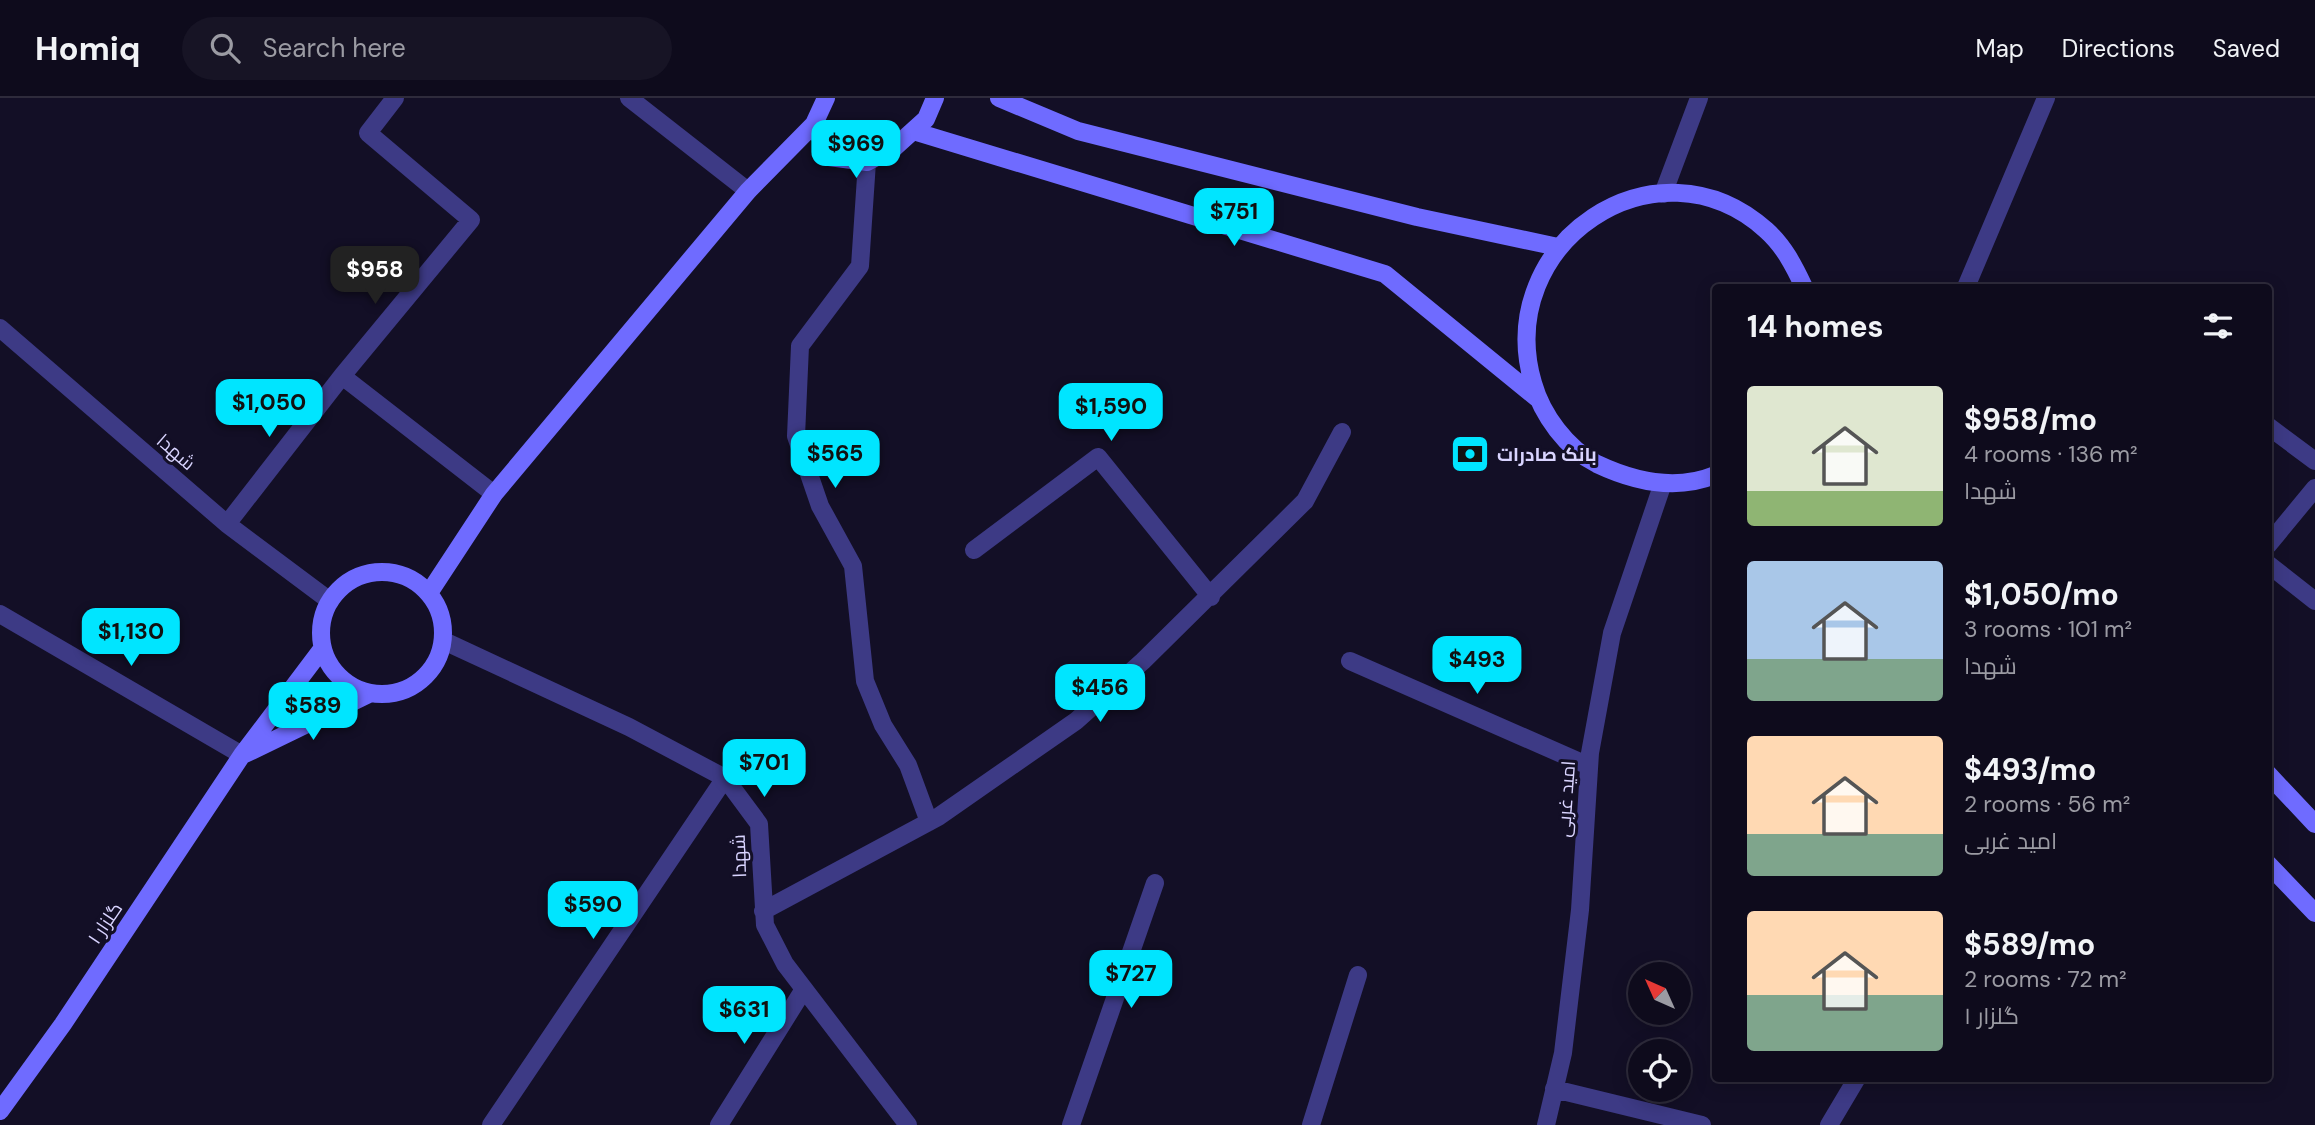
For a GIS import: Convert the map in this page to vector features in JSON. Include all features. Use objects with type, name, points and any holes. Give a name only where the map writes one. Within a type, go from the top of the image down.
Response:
[{"type":"main road","points":[[429,593],[494,495],[748,191],[814,124],[826,98]]},
{"type":"main road","points":[[814,124],[829,157],[867,162],[895,147],[926,119],[935,98]]},
{"type":"main road","points":[[999,98],[1079,131],[1417,217],[1558,247]]},
{"type":"main road","points":[[913,131],[1385,274],[1537,398]]},
{"type":"main road","points":[[1712,476],[1703,480],[1663,483],[1624,477],[1588,459],[1558,432],[1537,398],[1526,360],[1526,320],[1537,281],[1558,247],[1587,220],[1623,201],[1662,194],[1700,196],[1735,209],[1766,230],[1790,258],[1803,284]]},
{"type":"main road","points":[[242,755],[369,694],[403,692],[431,673],[444,641],[442,616],[429,593],[406,576],[378,572],[351,580],[330,601],[321,624],[322,649],[339,678],[369,694]]},
{"type":"main road","name":"گلزار ۱","points":[[0,1111],[71,1013],[242,755],[322,649]]},
{"type":"main road","points":[[2272,778],[2315,824]]},
{"type":"main road","points":[[2272,868],[2315,913]]},
{"type":"street","points":[[227,524],[342,376],[471,220],[368,133],[395,98]]},
{"type":"street","points":[[629,98],[748,191]]},
{"type":"street","points":[[1662,194],[1699,98]]},
{"type":"street","points":[[1967,284],[2046,98]]},
{"type":"street","points":[[867,162],[860,266],[800,346],[796,436],[820,506],[853,566],[865,681],[883,725],[908,765],[929,822]]},
{"type":"street","name":"شهدا","points":[[0,328],[227,524],[330,601]]},
{"type":"street","points":[[342,376],[494,495]]},
{"type":"street","points":[[2272,429],[2315,461]]},
{"type":"street","points":[[763,911],[929,822],[1076,721],[1210,597],[1305,501],[1342,432]]},
{"type":"street","points":[[974,550],[1098,457],[1210,597]]},
{"type":"street","name":"امید غربی","points":[[1546,1125],[1563,1053],[1580,910],[1589,766],[1612,633],[1663,483]]},
{"type":"street","points":[[2272,540],[2315,488]]},
{"type":"street","points":[[2272,567],[2315,601]]},
{"type":"street","points":[[0,614],[242,755]]},
{"type":"street","name":"شهدا","points":[[444,641],[616,721],[725,778],[759,824],[763,911],[770,935],[785,964],[908,1125]]},
{"type":"street","points":[[1350,661],[1589,766]]},
{"type":"street","points":[[491,1125],[725,778]]},
{"type":"street","points":[[1071,1125],[1155,883]]},
{"type":"street","points":[[1311,1125],[1358,975]]},
{"type":"street","points":[[719,1125],[804,989]]},
{"type":"street","points":[[1829,1125],[1855,1082]]},
{"type":"street","points":[[1554,1088],[1702,1125]]},
{"type":"place","name":"بانک صادرات","points":[[1470,454]]}]
